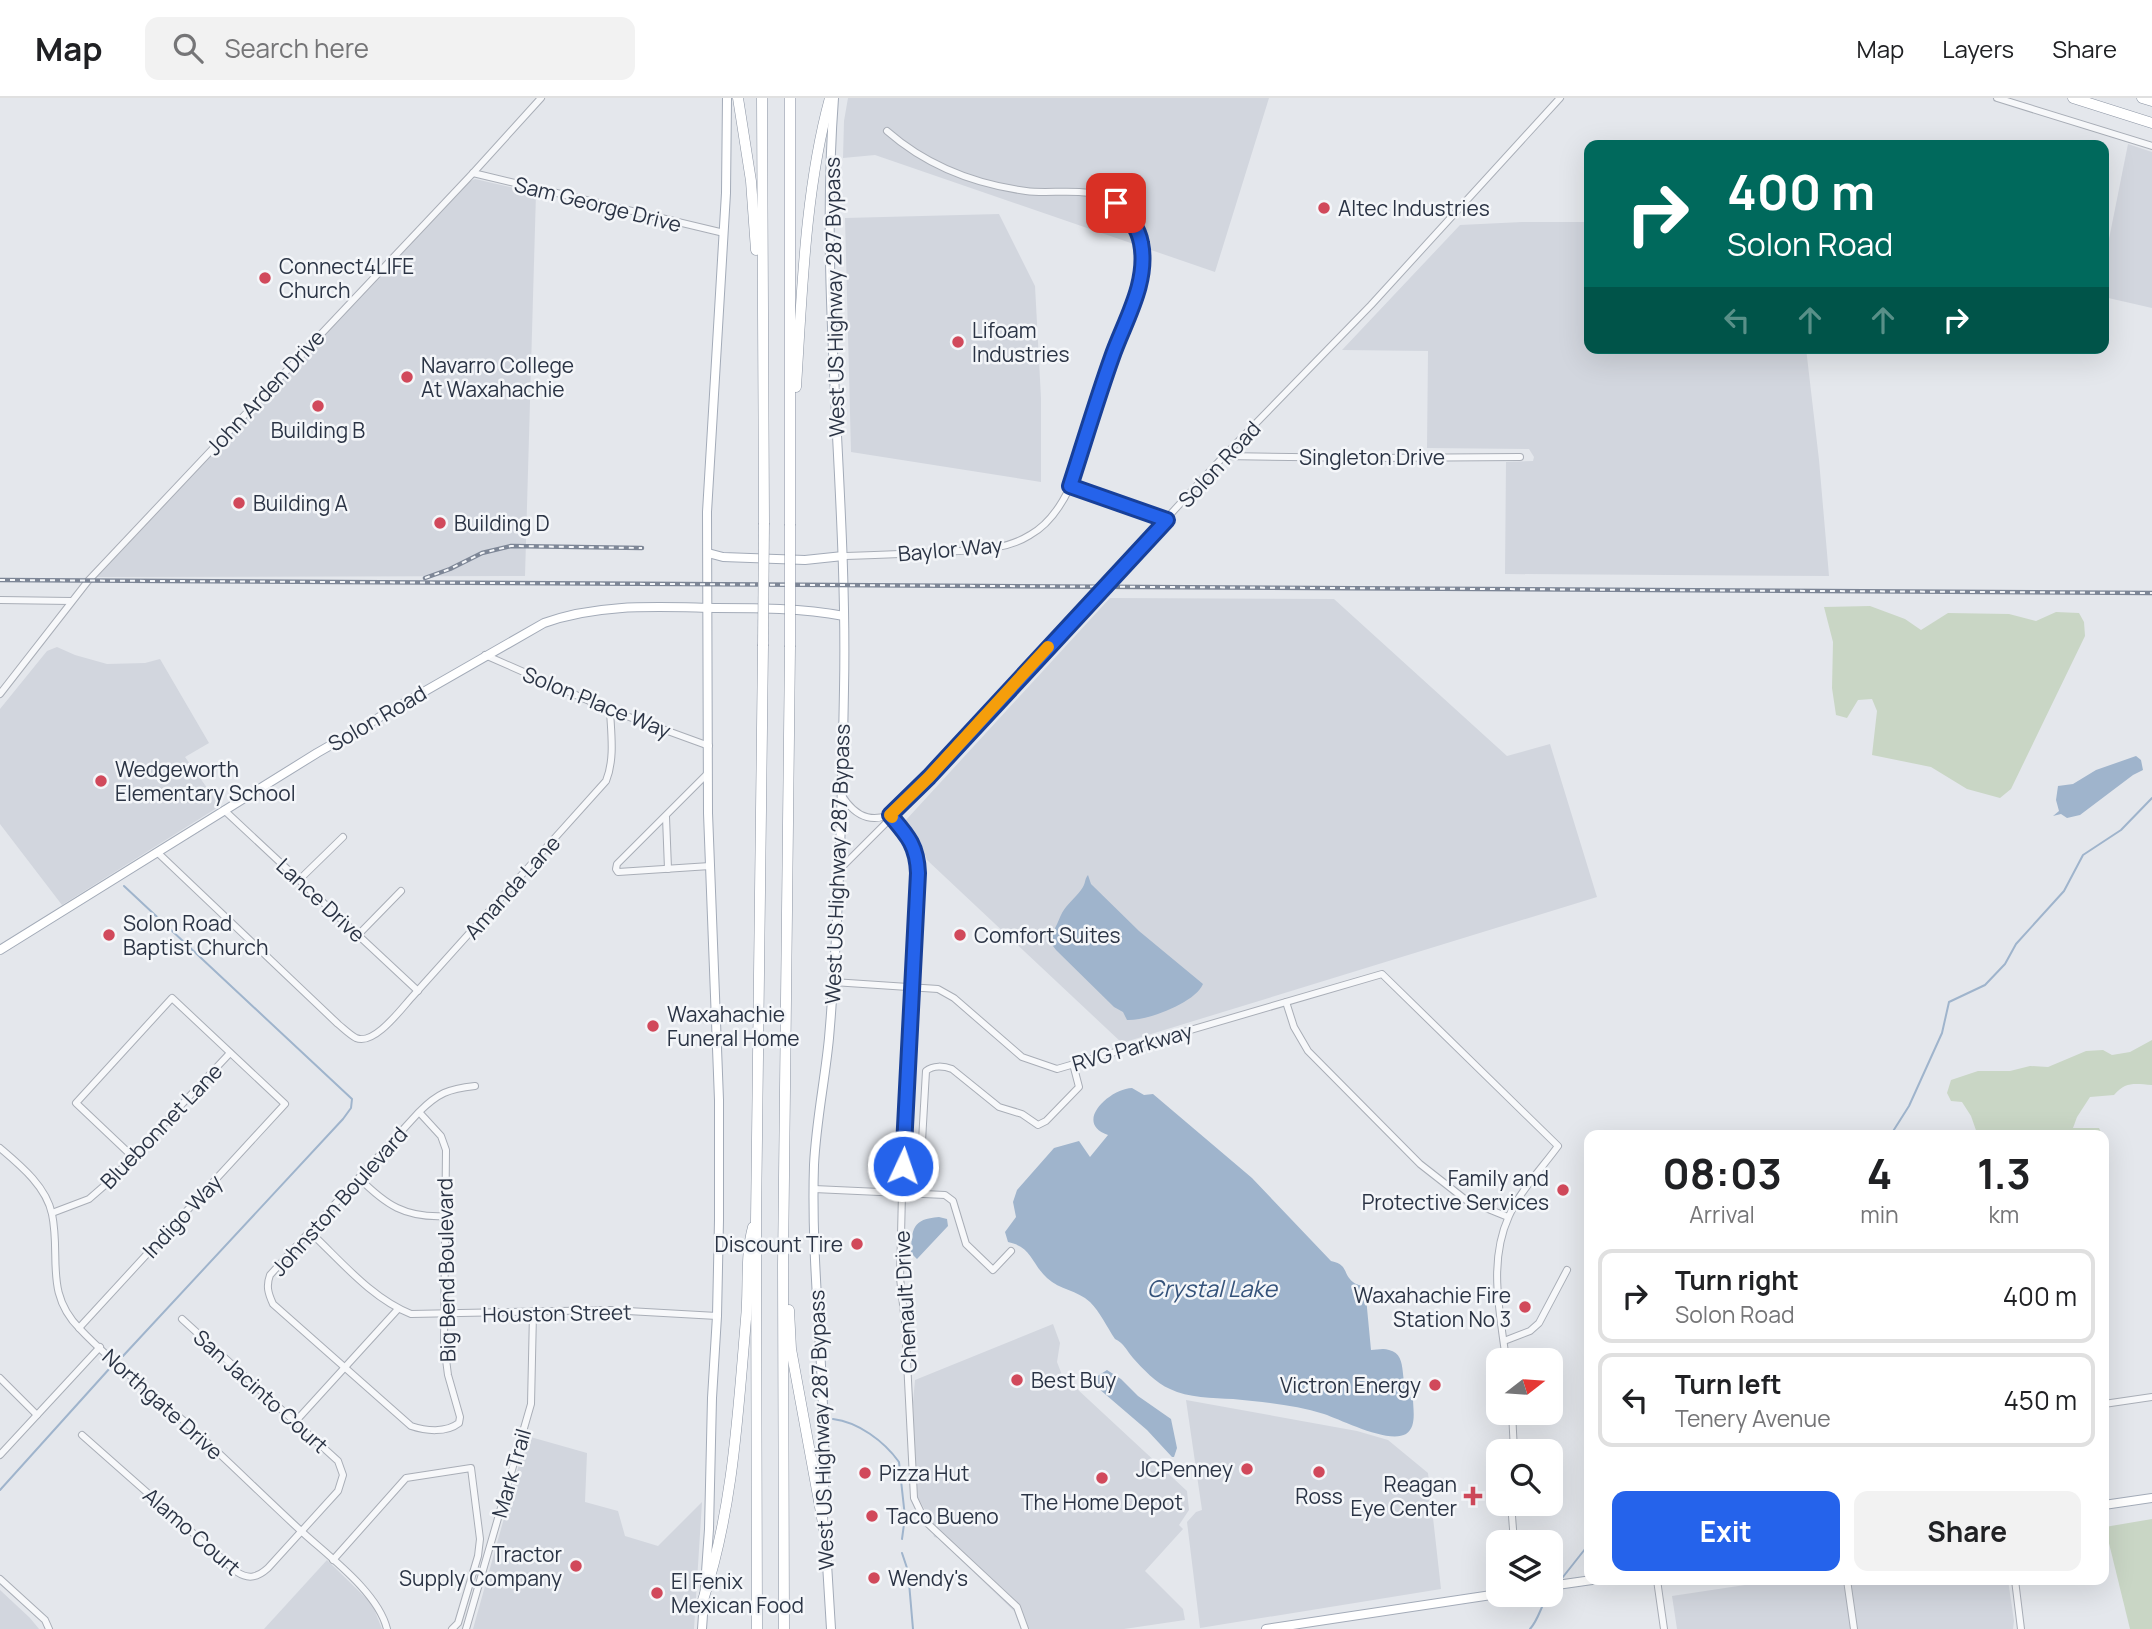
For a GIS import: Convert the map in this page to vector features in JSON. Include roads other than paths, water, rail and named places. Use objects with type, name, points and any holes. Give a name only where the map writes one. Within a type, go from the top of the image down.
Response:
[{"type":"highway","points":[[738,98],[751,181],[763,342]]},
{"type":"highway","points":[[757,1629],[757,1221],[764,523],[762,98]]},
{"type":"highway","points":[[784,1629],[783,1252],[790,647],[790,98]]},
{"type":"highway","points":[[790,408],[796,391],[814,186],[832,98]]},
{"type":"highway","points":[[2073,98],[2152,123]]},
{"type":"highway","points":[[2142,98],[2152,101]]},
{"type":"highway","points":[[703,1600],[712,1576],[728,1493],[736,1435],[752,1231],[757,1221]]},
{"type":"highway","points":[[783,1252],[788,1276],[791,1349],[825,1534]]},
{"type":"main road","points":[[702,1629],[718,1316],[719,1100],[707,774],[707,512],[727,177],[727,98]]},
{"type":"main road","name":"West US Highway 287 Bypass","points":[[831,1629],[825,1534],[824,1434],[815,1265],[814,1189],[817,1136],[829,1038],[839,870],[844,616],[831,277],[832,98]]},
{"type":"main road","points":[[708,553],[723,557],[793,560],[843,556]]},
{"type":"main road","name":"Solon Road","points":[[0,950],[317,753],[544,623],[619,607],[808,609],[844,616]]},
{"type":"main road","points":[[2109,1504],[2152,1498]]},
{"type":"main road","points":[[1563,1584],[1584,1581]]},
{"type":"main road","points":[[1266,1629],[1486,1596]]},
{"type":"street","name":"John Arden Drive","points":[[1,691],[71,601],[541,98]]},
{"type":"street","name":"Solon Road","points":[[839,870],[929,777],[1224,456],[1371,304],[1560,98]]},
{"type":"street","points":[[1997,98],[2152,146]]},
{"type":"street","name":"Baylor Way","points":[[843,556],[992,549],[1031,535],[1047,523],[1059,508],[1070,486],[1113,354],[1135,301],[1142,251],[1131,219],[1116,203],[1084,192],[1030,192],[978,182],[936,165],[900,143],[887,131]]},
{"type":"street","name":"Sam George Drive","points":[[473,173],[723,233]]},
{"type":"street","name":"Singleton Drive","points":[[1224,456],[1520,457]]},
{"type":"street","points":[[1070,486],[1167,520]]},
{"type":"street","points":[[0,600],[71,601]]},
{"type":"street","name":"Solon Place Way","points":[[485,655],[610,710],[709,746]]},
{"type":"street","name":"Amanda Lane","points":[[157,852],[338,1024],[356,1038],[364,1040],[379,1032],[418,991],[606,781],[611,759],[610,710]]},
{"type":"street","points":[[707,774],[615,869],[618,872],[710,866]]},
{"type":"street","points":[[841,793],[847,803],[860,814],[881,818],[890,815]]},
{"type":"street","name":"Lance Drive","points":[[224,810],[418,991]]},
{"type":"street","name":"Chenault Drive","points":[[890,815],[912,843],[917,855],[918,873],[900,1278],[905,1322],[914,1499],[925,1521],[1017,1607],[1025,1629]]},
{"type":"street","points":[[666,817],[668,869]]},
{"type":"street","points":[[299,880],[343,837]]},
{"type":"street","points":[[358,935],[401,891]]},
{"type":"street","name":"RVG Parkway","points":[[833,982],[938,989],[954,999],[1022,1057],[1057,1069],[1382,974],[1558,1146],[1508,1217]]},
{"type":"street","points":[[133,1157],[76,1103],[172,998],[230,1053]]},
{"type":"street","points":[[1286,1002],[1294,1027],[1308,1051],[1420,1164],[1466,1200],[1508,1217],[1495,1275],[1505,1348]]},
{"type":"street","name":"Indigo Way","points":[[79,1328],[285,1104],[230,1053]]},
{"type":"street","name":"Bluebonnet Lane","points":[[52,1213],[89,1199],[133,1157],[230,1053]]},
{"type":"street","points":[[919,1194],[926,1071],[929,1068],[945,1066],[952,1069],[999,1107],[1022,1114],[1038,1125],[1046,1121],[1079,1087],[1073,1064]]},
{"type":"street","name":"Johnston Boulevard","points":[[345,1367],[273,1304],[267,1288],[270,1275],[432,1099],[450,1088],[475,1086]]},
{"type":"street","name":"Big Bend Boulevard","points":[[345,1367],[411,1426],[425,1430],[455,1426],[459,1423],[460,1417],[448,1375],[444,1344],[446,1150],[441,1136],[419,1112]]},
{"type":"street","name":"Northgate Drive","points":[[0,1147],[21,1166],[40,1189],[52,1213],[57,1290],[66,1313],[79,1328],[196,1432],[333,1560],[377,1607],[387,1629]]},
{"type":"street","points":[[359,1178],[382,1201],[409,1214],[445,1216]]},
{"type":"street","points":[[814,1189],[950,1197],[966,1244],[993,1270],[1011,1251]]},
{"type":"street","points":[[295,1422],[398,1309],[368,1287],[310,1231]]},
{"type":"street","points":[[1504,1341],[1530,1332],[1539,1323],[1567,1270]]},
{"type":"street","name":"Houston Street","points":[[398,1309],[411,1314],[610,1310],[718,1316]]},
{"type":"street","name":"Mark Trail","points":[[466,1629],[531,1404],[533,1313]]},
{"type":"street","name":"San Jacinto Court","points":[[182,1319],[338,1461],[343,1475],[338,1491],[301,1531]]},
{"type":"street","points":[[0,1455],[100,1347]]},
{"type":"street","points":[[0,1378],[37,1415]]},
{"type":"street","points":[[2109,1403],[2152,1397]]},
{"type":"street","name":"Alamo Court","points":[[82,1435],[242,1576],[261,1574],[301,1531]]},
{"type":"street","points":[[333,1560],[406,1478],[471,1468],[480,1539],[478,1556],[458,1623],[452,1629]]},
{"type":"street","points":[[0,1579],[45,1620],[49,1629]]},
{"type":"street","points":[[1658,1585],[1664,1629]]},
{"type":"street","points":[[1848,1585],[1854,1629]]},
{"type":"street","points":[[2016,1585],[2021,1629]]},
{"type":"water","points":[[2136,756],[2141,760],[2143,770],[2080,815],[2067,818],[2061,814],[2053,816],[2059,811],[2056,800],[2058,786],[2073,784],[2096,770]]},
{"type":"water","points":[[1088,875],[1091,884],[1139,931],[1203,984],[1191,998],[1170,1010],[1127,1020],[1123,1012],[1114,1007],[1056,950],[1047,938],[1064,910],[1083,888]]},
{"type":"water","name":"Crystal Lake","points":[[1132,1088],[1144,1095],[1153,1094],[1252,1178],[1331,1261],[1343,1267],[1354,1283],[1365,1287],[1371,1350],[1387,1349],[1396,1353],[1402,1365],[1405,1387],[1413,1399],[1412,1427],[1406,1434],[1377,1434],[1324,1414],[1290,1406],[1193,1396],[1170,1389],[1150,1375],[1115,1339],[1090,1302],[1052,1282],[1027,1252],[1008,1242],[1005,1232],[1016,1217],[1013,1202],[1017,1190],[1054,1148],[1079,1141],[1090,1157],[1108,1135],[1098,1130],[1094,1123],[1098,1107],[1114,1094]]},
{"type":"water","points":[[939,1217],[947,1219],[948,1226],[917,1259],[911,1253],[915,1227],[923,1220]]},
{"type":"water","points":[[1107,1370],[1171,1419],[1177,1448],[1174,1457],[1098,1388],[1093,1379]]},
{"type":"waterway","points":[[1894,1130],[1909,1106],[1942,1033],[1949,1002],[1985,985],[2005,964],[2016,944],[2064,891],[2083,855],[2121,830],[2152,798]]},
{"type":"waterway","points":[[123,1356],[343,1119],[351,1108],[352,1099],[124,886]]},
{"type":"waterway","points":[[0,1490],[110,1368]]},
{"type":"waterway","points":[[833,1419],[852,1424],[870,1434],[899,1462],[905,1517],[902,1539]]},
{"type":"waterway","points":[[1563,1577],[1584,1550]]},
{"type":"waterway","points":[[902,1553],[908,1571],[913,1629]]},
{"type":"waterway","points":[[1530,1629],[1542,1607]]},
{"type":"railway","points":[[425,578],[482,553],[511,546],[642,548]]},
{"type":"railway","points":[[0,580],[2152,593]]},
{"type":"place","name":"Altec Industries","points":[[1324,208]]},
{"type":"place","name":"Connect4LIFE Church","points":[[265,278]]},
{"type":"place","name":"Lifoam Industries","points":[[958,342]]},
{"type":"place","name":"Navarro College At Waxahachie","points":[[407,377]]},
{"type":"place","name":"Building B","points":[[318,406]]},
{"type":"place","name":"Building A","points":[[239,503]]},
{"type":"place","name":"Building D","points":[[440,523]]},
{"type":"place","name":"Wedgeworth Elementary School","points":[[101,781]]},
{"type":"place","name":"Solon Road Baptist Church","points":[[109,935]]},
{"type":"place","name":"Comfort Suites","points":[[960,935]]},
{"type":"place","name":"Waxahachie Funeral Home","points":[[653,1026]]},
{"type":"place","name":"Family and Protective Services","points":[[1563,1190]]},
{"type":"place","name":"Discount Tire","points":[[857,1244]]},
{"type":"place","name":"Waxahachie Fire Station No 3","points":[[1525,1307]]},
{"type":"place","name":"Best Buy","points":[[1017,1380]]},
{"type":"place","name":"Victron Energy","points":[[1435,1385]]},
{"type":"place","name":"JCPenney","points":[[1247,1469]]},
{"type":"place","name":"Ross","points":[[1319,1472]]},
{"type":"place","name":"Pizza Hut","points":[[865,1473]]},
{"type":"place","name":"The Home Depot","points":[[1102,1478]]},
{"type":"place","name":"Reagan Eye Center","points":[[1473,1496]]},
{"type":"place","name":"Taco Bueno","points":[[872,1516]]},
{"type":"place","name":"Tractor Supply Company","points":[[576,1566]]},
{"type":"place","name":"Wendy's","points":[[874,1578]]},
{"type":"place","name":"El Fenix Mexican Food","points":[[657,1593]]}]
